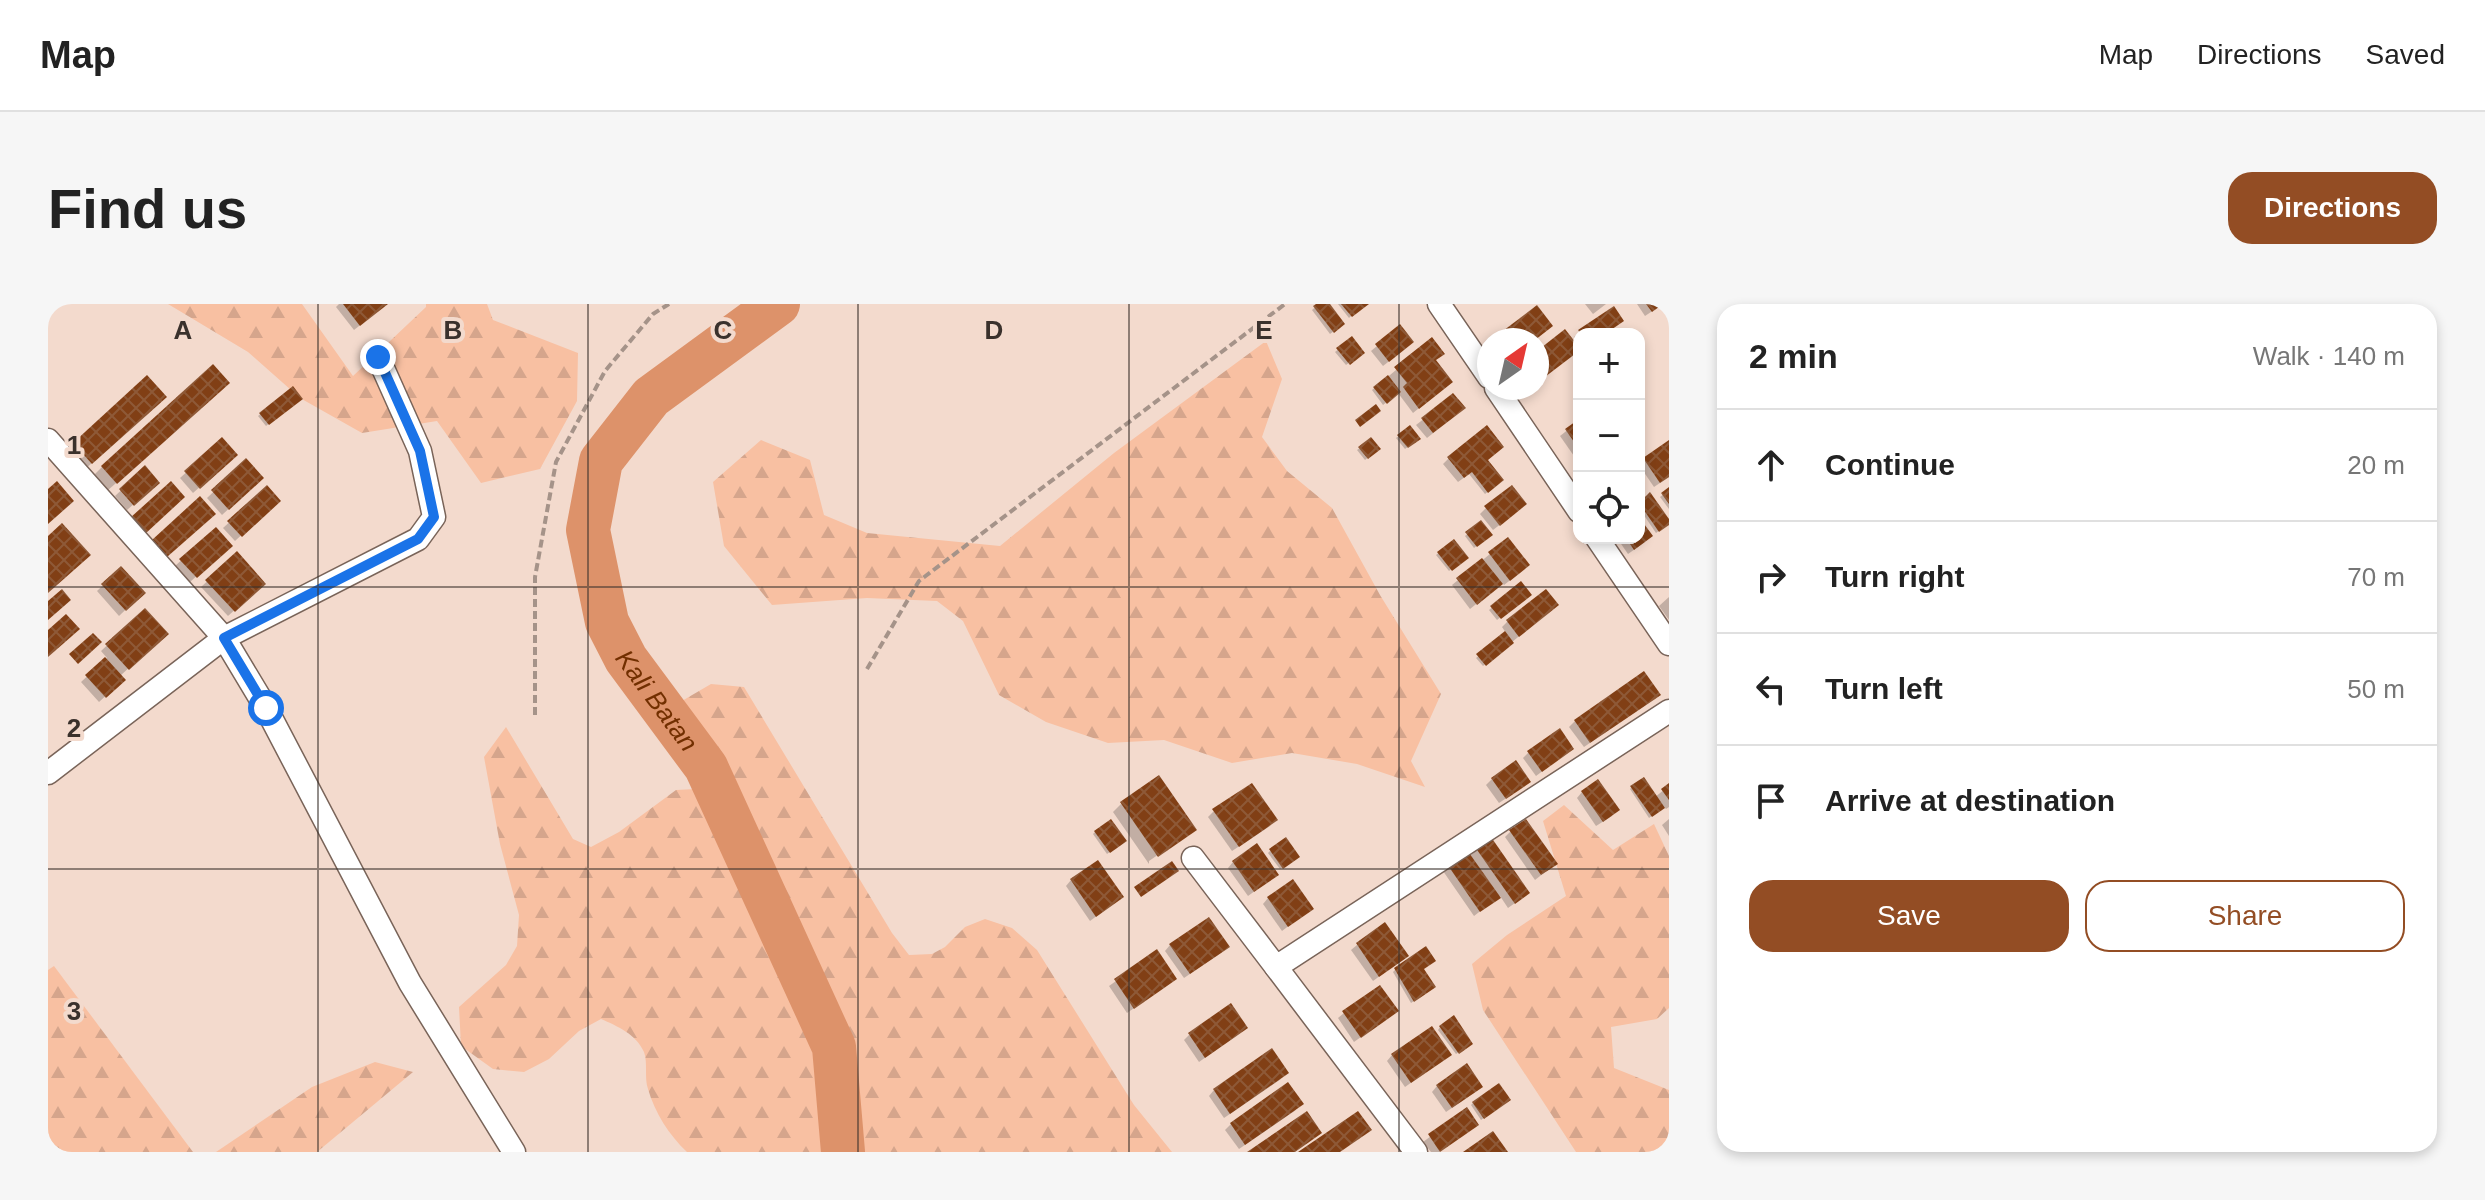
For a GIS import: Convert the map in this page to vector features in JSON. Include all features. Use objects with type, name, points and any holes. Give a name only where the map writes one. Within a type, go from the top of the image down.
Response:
[{"type":"street","points":[[1439,304],[1477,359]]},
{"type":"street","points":[[48,773],[224,638],[418,539],[434,517],[420,451],[378,357]]},
{"type":"street","points":[[1504,400],[1573,502]]},
{"type":"street","points":[[48,440],[224,638],[266,708],[410,983],[514,1152]]},
{"type":"street","points":[[1601,544],[1669,644]]},
{"type":"street","points":[[1276,967],[1669,711]]},
{"type":"street","points":[[1193,858],[1416,1152]]},
{"type":"path","points":[[535,715],[535,577],[556,462],[605,371],[653,314],[669,304]]},
{"type":"path","points":[[867,669],[919,581],[1285,304]]},
{"type":"green space","points":[[168,304],[302,304],[353,376],[426,304],[487,304],[493,320],[578,353],[577,401],[540,469],[481,483],[437,421],[362,433],[300,398],[248,352]]},
{"type":"green space","points":[[1266,341],[1282,379],[1262,437],[1287,471],[1332,508],[1380,595],[1441,694],[1411,761],[1425,787],[1357,764],[1292,753],[1232,763],[1164,740],[1108,743],[1046,722],[999,695],[963,621],[937,601],[867,598],[772,605],[724,546],[713,482],[761,440],[810,460],[824,515],[867,533],[1000,546],[1114,453]]},
{"type":"green space","points":[[711,684],[744,687],[892,933],[909,955],[932,954],[945,947],[965,927],[985,919],[1012,928],[1037,950],[1134,1105],[1172,1152],[687,1152],[669,1131],[655,1107],[647,1085],[645,1056],[641,1046],[631,1035],[601,1019],[579,1031],[549,1059],[524,1072],[493,1069],[461,1046],[459,1007],[506,965],[517,946],[519,915],[500,844],[484,757],[506,727],[573,839],[591,847],[619,832],[676,790],[715,788],[706,767],[663,712]]},
{"type":"green space","points":[[1564,805],[1613,850],[1654,824],[1669,856],[1669,1008],[1657,1019],[1611,1027],[1614,1068],[1669,1090],[1669,1152],[1576,1152],[1483,1010],[1472,964],[1507,935],[1566,896],[1543,821]]},
{"type":"green space","points":[[54,966],[193,1152],[53,1152],[48,1145],[48,970]]},
{"type":"green space","points":[[375,1062],[413,1072],[317,1152],[216,1152],[312,1087]]},
{"type":"building","points":[[343,304],[388,304],[360,326]]},
{"type":"building","points":[[1330,304],[1345,324],[1334,333],[1313,306]]},
{"type":"building","points":[[1341,304],[1369,304],[1352,317]]},
{"type":"building","points":[[1646,304],[1663,304],[1652,312]]},
{"type":"building","points":[[1537,305],[1553,326],[1549,329],[1507,328]]},
{"type":"building","points":[[1614,306],[1624,321],[1614,328],[1581,328]]},
{"type":"building","points":[[1400,324],[1414,342],[1389,362],[1375,344]]},
{"type":"building","points":[[1565,329],[1573,339],[1573,356],[1549,374],[1549,342]]},
{"type":"building","points":[[1352,336],[1365,353],[1350,365],[1336,348]]},
{"type":"building","points":[[1432,337],[1445,354],[1436,360],[1453,382],[1419,409],[1403,387],[1407,383],[1394,367]]},
{"type":"building","points":[[213,364],[230,383],[117,484],[101,466]]},
{"type":"building","points":[[147,375],[167,397],[92,464],[73,443]]},
{"type":"building","points":[[1388,375],[1401,392],[1387,404],[1373,387]]},
{"type":"building","points":[[293,386],[303,399],[269,425],[259,413]]},
{"type":"building","points":[[1453,393],[1466,408],[1433,433],[1421,418]]},
{"type":"building","points":[[1376,404],[1381,411],[1360,427],[1355,420]]},
{"type":"building","points":[[1573,423],[1573,440],[1565,429]]},
{"type":"building","points":[[1410,425],[1421,439],[1408,448],[1397,435]]},
{"type":"building","points":[[1487,425],[1504,447],[1488,460],[1504,480],[1488,493],[1472,472],[1464,478],[1447,457]]},
{"type":"building","points":[[222,437],[238,455],[200,489],[184,471]]},
{"type":"building","points":[[1371,437],[1381,449],[1368,459],[1358,447]]},
{"type":"building","points":[[1669,440],[1669,477],[1660,483],[1645,457]]},
{"type":"building","points":[[246,458],[264,478],[229,510],[211,490]]},
{"type":"building","points":[[145,465],[160,483],[134,506],[119,489]]},
{"type":"building","points":[[57,481],[74,501],[48,524],[48,489]]},
{"type":"building","points":[[171,481],[185,497],[145,534],[130,518]]},
{"type":"building","points":[[267,485],[281,501],[242,537],[227,521]]},
{"type":"building","points":[[1512,485],[1527,504],[1500,526],[1484,506]]},
{"type":"building","points":[[1669,487],[1669,504],[1661,493]]},
{"type":"building","points":[[1650,492],[1669,519],[1669,525],[1659,532],[1645,512],[1645,497]]},
{"type":"building","points":[[200,496],[216,514],[167,557],[152,540]]},
{"type":"building","points":[[1481,520],[1493,535],[1477,547],[1465,532]]},
{"type":"building","points":[[62,523],[91,555],[48,593],[48,536]]},
{"type":"building","points":[[1645,525],[1653,536],[1645,542]]},
{"type":"building","points":[[216,527],[233,546],[197,578],[179,559]]},
{"type":"building","points":[[1508,537],[1530,565],[1510,581],[1488,552]]},
{"type":"building","points":[[1454,539],[1469,558],[1452,571],[1437,552]]},
{"type":"building","points":[[237,551],[266,584],[235,612],[205,580]]},
{"type":"building","points":[[1482,558],[1503,584],[1477,605],[1456,578]]},
{"type":"building","points":[[121,566],[146,593],[126,611],[101,584]]},
{"type":"building","points":[[1521,581],[1532,595],[1501,619],[1490,606]]},
{"type":"building","points":[[62,589],[71,600],[48,620],[48,601]]},
{"type":"building","points":[[1546,589],[1559,605],[1519,637],[1506,620]]},
{"type":"building","points":[[145,608],[169,634],[129,670],[105,644]]},
{"type":"building","points":[[66,614],[80,629],[48,657],[48,630]]},
{"type":"building","points":[[1505,631],[1514,643],[1486,666],[1476,654]]},
{"type":"building","points":[[93,633],[102,642],[78,664],[69,654]]},
{"type":"building","points":[[105,657],[126,680],[106,698],[85,675]]},
{"type":"building","points":[[1644,671],[1661,695],[1590,743],[1574,720]]},
{"type":"building","points":[[1560,728],[1574,749],[1542,772],[1527,751]]},
{"type":"building","points":[[1516,760],[1531,782],[1506,799],[1491,778]]},
{"type":"building","points":[[1159,775],[1197,830],[1158,857],[1120,802]]},
{"type":"building","points":[[1644,777],[1665,808],[1652,817],[1630,786]]},
{"type":"building","points":[[1598,779],[1620,810],[1603,822],[1581,791]]},
{"type":"building","points":[[1252,783],[1278,820],[1239,847],[1212,809]]},
{"type":"building","points":[[1669,783],[1669,800],[1661,789]]},
{"type":"building","points":[[1111,819],[1127,841],[1110,853],[1094,831]]},
{"type":"building","points":[[1526,819],[1558,864],[1541,875],[1509,830]]},
{"type":"building","points":[[1286,837],[1300,857],[1283,869],[1269,849]]},
{"type":"building","points":[[1491,837],[1530,893],[1515,904],[1475,847]]},
{"type":"building","points":[[1257,843],[1279,875],[1254,892],[1232,861]]},
{"type":"building","points":[[1467,850],[1501,898],[1480,912],[1447,864]]},
{"type":"building","points":[[1098,860],[1124,897],[1096,917],[1070,879]]},
{"type":"building","points":[[1172,861],[1179,871],[1141,897],[1134,887]]},
{"type":"building","points":[[1293,879],[1314,909],[1288,927],[1267,897]]},
{"type":"building","points":[[1209,917],[1230,947],[1190,974],[1169,944]]},
{"type":"building","points":[[1385,922],[1409,956],[1379,977],[1356,943]]},
{"type":"building","points":[[1426,946],[1436,961],[1424,969],[1436,987],[1414,1002],[1394,968]]},
{"type":"building","points":[[1157,949],[1177,979],[1134,1009],[1114,979]]},
{"type":"building","points":[[1380,985],[1399,1011],[1361,1038],[1342,1011]]},
{"type":"building","points":[[1231,1003],[1248,1028],[1205,1058],[1188,1033]]},
{"type":"building","points":[[1454,1015],[1473,1044],[1459,1054],[1439,1026]]},
{"type":"building","points":[[1432,1026],[1452,1055],[1411,1083],[1391,1054]]},
{"type":"building","points":[[1272,1048],[1289,1073],[1230,1114],[1213,1089]]},
{"type":"building","points":[[1467,1063],[1483,1087],[1452,1108],[1436,1085]]},
{"type":"building","points":[[1288,1082],[1304,1104],[1245,1145],[1230,1123]]},
{"type":"building","points":[[1499,1083],[1511,1100],[1484,1119],[1472,1102]]},
{"type":"building","points":[[1467,1107],[1479,1125],[1440,1152],[1428,1134]]},
{"type":"building","points":[[1307,1111],[1322,1133],[1295,1152],[1247,1152]]},
{"type":"building","points":[[1358,1111],[1372,1130],[1340,1152],[1298,1152]]},
{"type":"building","points":[[1493,1131],[1508,1152],[1463,1152]]},
{"type":"waterway","name":"Kali Batan","points":[[778,304],[651,397],[601,461],[588,530],[607,622],[626,659],[706,767],[834,1047],[843,1152]]},
{"type":"route","points":[[266,708],[224,638],[418,539],[434,517],[420,451],[378,357]]}]
